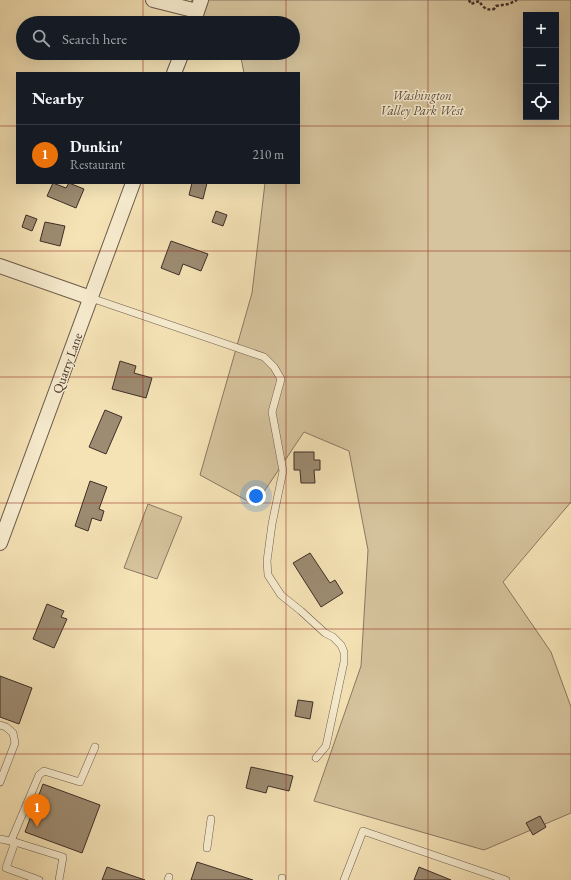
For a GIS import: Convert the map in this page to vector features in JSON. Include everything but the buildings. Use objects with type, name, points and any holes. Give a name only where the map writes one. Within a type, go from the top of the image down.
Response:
[{"type":"street","points":[[153,0],[197,11]]},
{"type":"street","points":[[174,72],[179,60]]},
{"type":"street","name":"Quarry Lane","points":[[0,543],[134,184]]},
{"type":"street","points":[[0,266],[91,298]]},
{"type":"lane","points":[[91,298],[264,357],[274,367],[281,379],[272,412],[283,471],[272,524],[267,561],[268,575],[281,595],[325,633],[333,637],[344,652],[344,662],[326,746],[316,758]]},
{"type":"lane","points":[[0,725],[6,727],[13,733],[15,743],[0,782]]},
{"type":"lane","points":[[38,880],[6,868],[13,842],[38,775],[44,771],[80,782],[95,747]]},
{"type":"lane","points":[[207,848],[211,819]]},
{"type":"lane","points":[[344,880],[363,831],[506,880]]},
{"type":"lane","points":[[0,839],[63,857],[59,880]]},
{"type":"path","points":[[469,0],[471,4],[480,1],[485,8],[491,10],[496,6],[509,4],[516,0]]},
{"type":"green space","name":"Washington Valley Park West","points":[[192,0],[571,0],[571,502],[503,582],[551,652],[571,707],[571,813],[484,850],[314,801],[361,666],[368,550],[349,451],[304,432],[255,505],[200,475],[252,293],[265,184],[300,184],[300,72],[244,72],[241,60],[300,60],[300,16],[185,16]]},
{"type":"green space","points":[[148,504],[182,517],[157,579],[124,568]]},
{"type":"place","name":"Dunkin'","points":[[37,827]]}]
